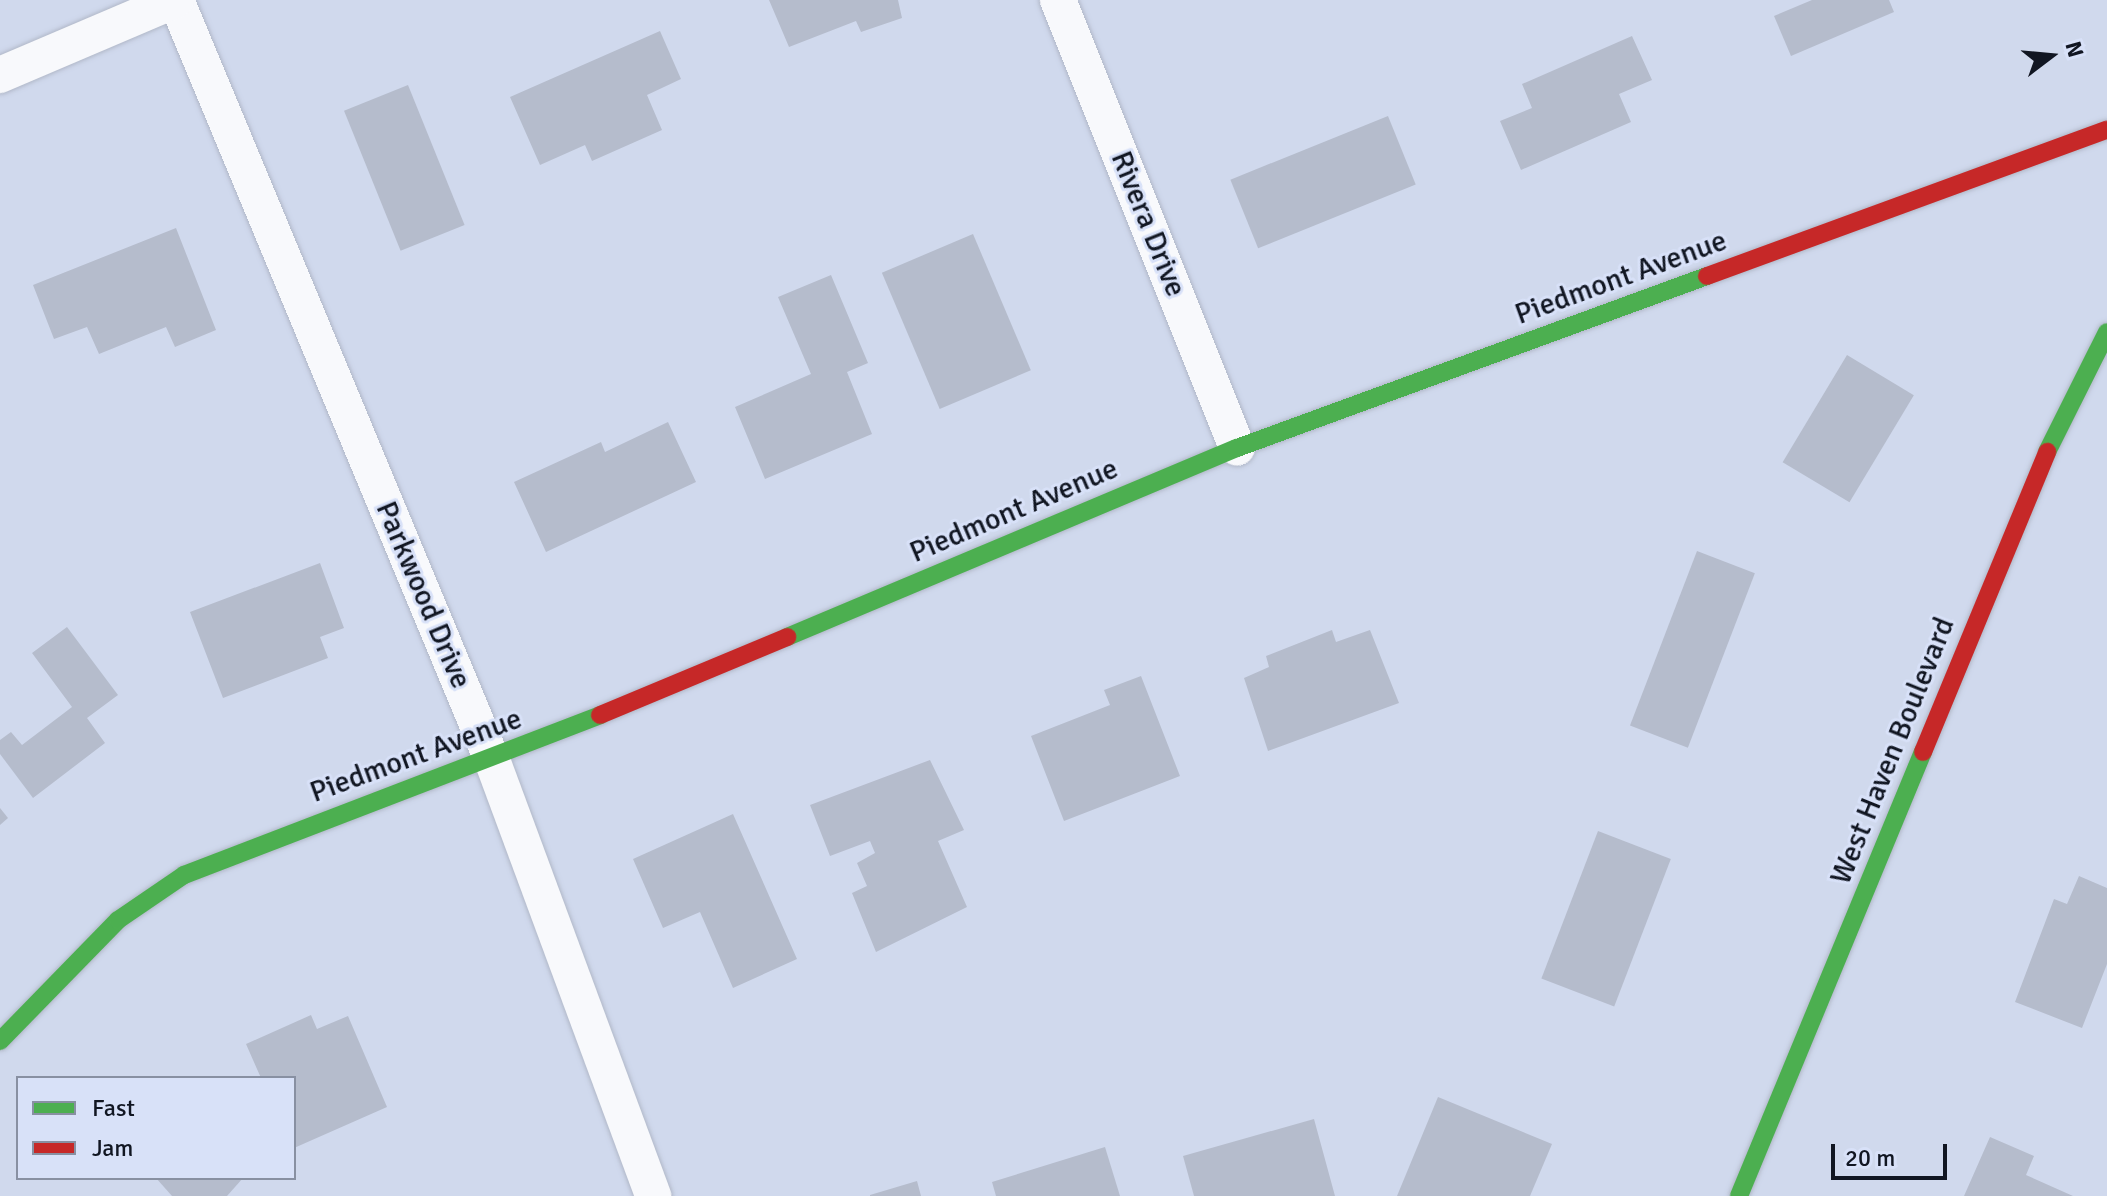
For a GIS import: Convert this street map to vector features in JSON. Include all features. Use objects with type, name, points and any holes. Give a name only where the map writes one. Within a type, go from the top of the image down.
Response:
[{"type":"street","points":[[0,75],[176,0]]},
{"type":"street","name":"Parkwood Drive","points":[[176,0],[492,760],[653,1196]]},
{"type":"street","name":"Rivera Drive","points":[[1058,0],[1237,448]]},
{"type":"street","name":"Piedmont Avenue","points":[[0,1041],[118,920],[184,875],[492,760],[1237,448],[2107,130]]},
{"type":"street","name":"West Haven Boulevard","points":[[1739,1196],[2067,404],[2107,332]]},
{"type":"building","points":[[769,0],[898,0],[902,18],[861,32],[856,21],[789,47]]},
{"type":"building","points":[[1812,0],[1889,0],[1894,12],[1791,56],[1774,16]]},
{"type":"building","points":[[660,31],[681,79],[647,95],[662,130],[592,161],[585,145],[540,165],[510,97]]},
{"type":"building","points":[[1632,36],[1652,80],[1619,94],[1631,122],[1521,170],[1500,121],[1532,108],[1522,84]]},
{"type":"building","points":[[408,85],[465,225],[401,251],[344,111]]},
{"type":"building","points":[[1388,116],[1416,185],[1258,248],[1230,180]]},
{"type":"building","points":[[176,228],[216,330],[175,347],[166,327],[99,354],[87,327],[54,339],[33,285]]},
{"type":"building","points":[[973,234],[1031,370],[940,409],[882,273]]},
{"type":"building","points":[[831,275],[868,363],[847,372],[872,434],[765,479],[735,407],[811,374],[778,297]]},
{"type":"building","points":[[1847,355],[1914,395],[1849,502],[1783,462]]},
{"type":"building","points":[[668,422],[696,482],[546,552],[514,482],[601,442],[605,452]]},
{"type":"building","points":[[1697,551],[1755,573],[1688,748],[1630,726]]},
{"type":"building","points":[[320,563],[344,628],[320,637],[328,658],[223,698],[190,612]]},
{"type":"building","points":[[67,627],[118,695],[87,718],[105,743],[33,798],[0,754],[0,740],[11,732],[22,745],[72,707],[32,653]]},
{"type":"building","points":[[1332,630],[1336,642],[1370,630],[1399,703],[1268,751],[1244,678],[1269,667],[1266,656]]},
{"type":"building","points":[[1141,676],[1180,776],[1064,821],[1031,736],[1110,705],[1104,690]]},
{"type":"building","points":[[930,760],[964,830],[938,841],[967,907],[876,952],[852,893],[867,886],[857,863],[875,853],[870,841],[830,856],[810,805]]},
{"type":"building","points":[[0,808],[8,818],[0,825]]},
{"type":"building","points":[[733,814],[797,959],[733,988],[700,912],[663,928],[633,859]]},
{"type":"building","points":[[1598,831],[1671,859],[1614,1006],[1541,979]]},
{"type":"building","points":[[2079,876],[2107,888],[2107,964],[2082,1028],[2015,1002],[2054,899],[2067,904]]},
{"type":"building","points":[[311,1015],[317,1029],[348,1016],[387,1107],[296,1147],[296,1076],[260,1076],[246,1044]]},
{"type":"building","points":[[1438,1097],[1552,1144],[1530,1196],[1397,1196]]},
{"type":"building","points":[[1314,1119],[1335,1196],[1194,1196],[1183,1156]]},
{"type":"building","points":[[1990,1137],[2034,1156],[2026,1175],[2073,1196],[1964,1196]]},
{"type":"building","points":[[1105,1147],[1120,1196],[996,1196],[992,1182]]},
{"type":"building","points":[[158,1180],[241,1180],[227,1196],[172,1196]]},
{"type":"building","points":[[917,1181],[921,1196],[870,1196],[870,1195]]},
{"type":"traffic: fast","points":[[787,637],[1237,448],[1707,276]]},
{"type":"traffic: fast","points":[[2047,452],[2107,332]]},
{"type":"traffic: fast","points":[[0,1041],[118,920],[184,875],[600,715]]},
{"type":"traffic: fast","points":[[1739,1196],[1923,752]]},
{"type":"traffic: jam","points":[[1707,276],[2107,130]]},
{"type":"traffic: jam","points":[[1923,752],[2047,452]]},
{"type":"traffic: jam","points":[[600,715],[787,637]]}]
